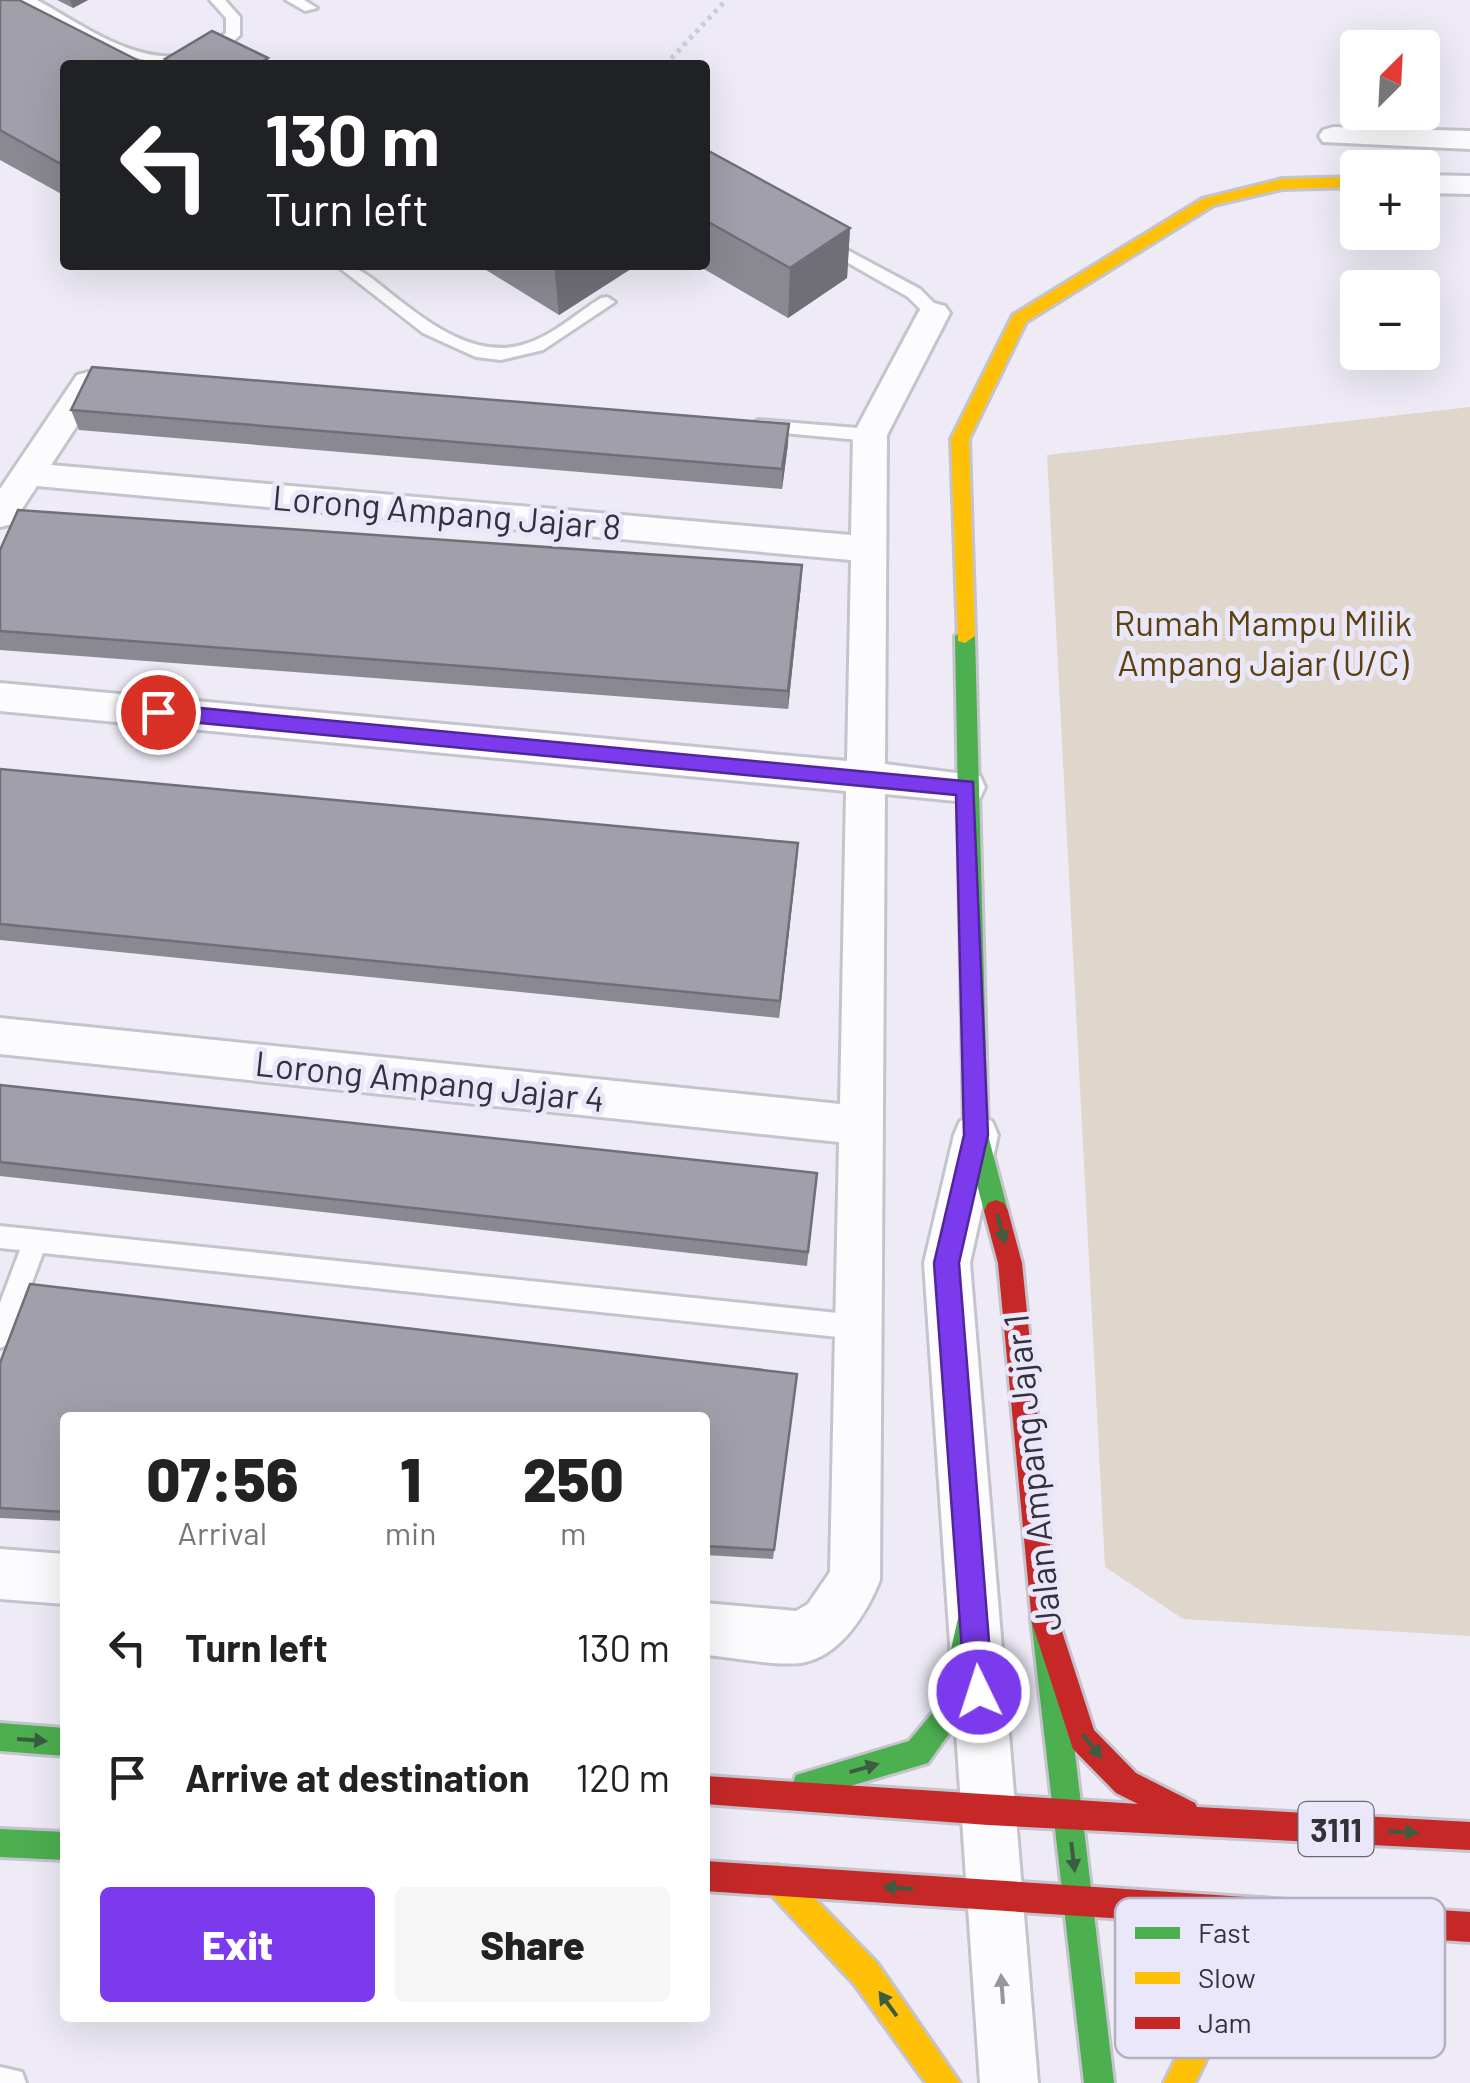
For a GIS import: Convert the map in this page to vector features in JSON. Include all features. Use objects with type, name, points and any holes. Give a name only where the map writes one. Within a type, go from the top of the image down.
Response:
[{"type":"street","points":[[1333,136],[1470,140]]},
{"type":"street","name":"Jalan Ampang Jajar 1","points":[[1098,2083],[1010,1263],[976,1135],[960,439],[1018,319],[1208,202],[1242,189],[1280,182],[1340,182]]},
{"type":"street","points":[[1440,184],[1470,185]]},
{"type":"street","points":[[710,1629],[802,1637],[826,1622],[855,1580],[870,435],[934,313]]},
{"type":"street","points":[[0,515],[100,378]]},
{"type":"street","name":"Lorong Ampang Jajar 8","points":[[27,474],[866,549]]},
{"type":"street","points":[[0,697],[966,788]]},
{"type":"street","name":"Lorong Ampang Jajar 4","points":[[0,1036],[860,1125]]},
{"type":"street","name":"Jalan Ampang Jajar 1","points":[[976,1135],[946,1263],[1008,2083]]},
{"type":"street","points":[[0,1574],[60,1579]]},
{"type":"street","points":[[770,1795],[918,1753],[950,1713],[973,1614]]},
{"type":"street","points":[[1046,1623],[1083,1739],[1126,1783],[1201,1821]]},
{"type":"street","points":[[0,1738],[60,1742]]},
{"type":"street","name":"3111","points":[[710,1790],[988,1811],[1470,1836]]},
{"type":"street","points":[[0,1843],[60,1846]]},
{"type":"street","points":[[710,1876],[1115,1903]]},
{"type":"street","points":[[777,1880],[866,1974],[945,2083]]},
{"type":"street","points":[[1445,1925],[1470,1927]]},
{"type":"street","points":[[1179,2083],[1191,2058]]},
{"type":"lane","points":[[26,0],[136,54],[167,60]]},
{"type":"lane","points":[[177,60],[202,55],[232,35],[233,17],[217,0]]},
{"type":"lane","points":[[293,0],[310,8]]},
{"type":"lane","points":[[802,230],[914,294],[934,313]]},
{"type":"lane","points":[[353,270],[444,338],[472,352],[500,356],[530,349],[608,302]]},
{"type":"lane","points":[[732,424],[870,435]]},
{"type":"lane","points":[[0,1238],[858,1327]]},
{"type":"lane","points":[[0,1336],[36,1242]]},
{"type":"lane","points":[[0,2082],[12,2083]]},
{"type":"path","points":[[670,60],[726,0]]},
{"type":"green space","name":"Rumah Mampu Milik Ampang Jajar (U/C)","points":[[1470,407],[1470,1636],[1183,1619],[1105,1567],[1047,455]]},
{"type":"building","points":[[0,0],[19,0],[137,60],[60,60],[59,163],[0,130]]},
{"type":"building","points":[[212,31],[268,58],[265,60],[165,59]]},
{"type":"building","points":[[710,152],[850,228],[790,268],[710,223]]},
{"type":"building","points":[[92,367],[789,424],[782,469],[71,410]]},
{"type":"building","points":[[18,510],[802,565],[788,691],[0,631],[0,550]]},
{"type":"building","points":[[0,769],[798,843],[780,1001],[0,924]]},
{"type":"building","points":[[0,1085],[817,1173],[808,1252],[0,1162]]},
{"type":"building","points":[[30,1284],[797,1374],[774,1550],[710,1546],[710,1412],[60,1412],[60,1512],[0,1508],[0,1363]]},
{"type":"traffic: fast","points":[[965,636],[976,1135],[996,1211]]},
{"type":"traffic: fast","points":[[806,1785],[918,1753],[950,1713],[973,1614]]},
{"type":"traffic: fast","points":[[1045,1618],[1099,2083]]},
{"type":"traffic: fast","points":[[0,1737],[60,1742]]},
{"type":"traffic: fast","points":[[0,1843],[60,1846]]},
{"type":"traffic: slow","points":[[965,636],[960,439],[1019,319],[1208,202],[1282,184],[1340,182]]},
{"type":"traffic: slow","points":[[777,1880],[866,1974],[945,2083]]},
{"type":"traffic: slow","points":[[1179,2083],[1191,2058]]},
{"type":"traffic: jam","points":[[996,1211],[1010,1263],[1045,1618]]},
{"type":"traffic: jam","points":[[1046,1623],[1083,1739],[1126,1783],[1185,1813]]},
{"type":"traffic: jam","points":[[710,1790],[988,1811],[1470,1836]]},
{"type":"traffic: jam","points":[[710,1876],[1115,1903]]},
{"type":"traffic: jam","points":[[1445,1925],[1470,1927]]},
{"type":"route","points":[[158,712],[966,788],[976,1135],[946,1263],[979,1692]]}]
